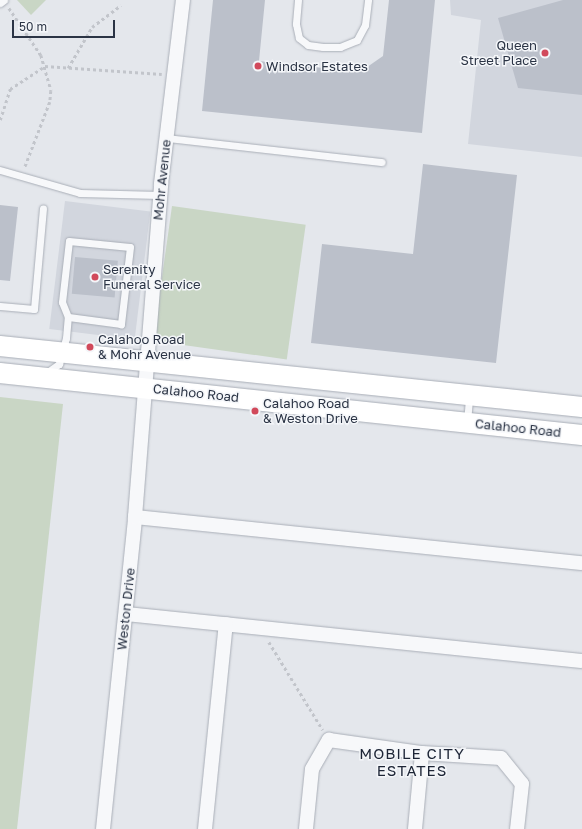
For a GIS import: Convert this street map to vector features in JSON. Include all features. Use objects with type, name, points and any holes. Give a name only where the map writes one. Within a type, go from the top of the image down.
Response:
[{"type":"main road","name":"Calahoo Road","points":[[0,346],[582,407]]},
{"type":"main road","name":"Calahoo Road","points":[[0,373],[582,435]]},
{"type":"street","name":"Mohr Avenue","points":[[144,388],[145,361],[160,195],[183,0]]},
{"type":"street","name":"Weston Drive","points":[[103,829],[126,614],[135,517],[144,388]]},
{"type":"street","points":[[135,517],[582,563]]},
{"type":"street","points":[[126,614],[582,661]]},
{"type":"street","points":[[205,829],[226,624]]},
{"type":"street","points":[[306,829],[312,769],[329,740],[422,753],[501,758],[522,784],[517,829]]},
{"type":"street","points":[[415,829],[422,753]]},
{"type":"lane","points":[[298,0],[296,24],[298,38],[308,45],[323,47],[340,47],[357,40],[365,25],[368,0]]},
{"type":"lane","points":[[167,138],[382,162]]},
{"type":"lane","points":[[0,170],[80,193],[160,195]]},
{"type":"lane","points":[[0,306],[34,309],[43,208]]},
{"type":"lane","points":[[27,376],[45,374],[53,369],[63,352],[68,317],[62,302],[69,241],[130,247],[121,324],[68,317]]},
{"type":"lane","points":[[467,422],[469,395]]},
{"type":"path","points":[[3,1],[45,66],[51,91],[50,102],[21,176]]},
{"type":"path","points":[[68,68],[92,27],[121,5]]},
{"type":"path","points":[[0,120],[10,89],[45,66],[174,74]]},
{"type":"path","points":[[260,628],[329,740]]},
{"type":"shaded area","name":"Queen Street Place","points":[[450,0],[582,0],[582,157],[468,144],[481,20],[451,15]]},
{"type":"shaded area","points":[[65,201],[150,211],[135,340],[49,329]]},
{"type":"green space","points":[[17,0],[46,0],[31,15]]},
{"type":"green space","points":[[172,206],[306,225],[287,359],[153,341]]},
{"type":"green space","points":[[0,397],[63,404],[17,829],[0,829]]},
{"type":"building","name":"Windsor Estates","points":[[213,0],[265,0],[259,61],[360,72],[383,56],[389,0],[435,0],[422,133],[202,111]]},
{"type":"building","name":"Queen Street Place","points":[[563,0],[582,0],[582,95],[518,88],[498,18]]},
{"type":"building","points":[[423,164],[517,175],[496,363],[311,343],[322,244],[413,254]]},
{"type":"building","points":[[0,205],[18,207],[10,281],[0,280]]},
{"type":"building","name":"Serenity Funeral Service","points":[[75,257],[118,261],[115,298],[72,294]]},
{"type":"place","name":"Queen Street Place","points":[[545,53]]},
{"type":"place","name":"Windsor Estates","points":[[258,66]]},
{"type":"place","name":"Serenity Funeral Service","points":[[95,277]]},
{"type":"place","name":"Calahoo Road & Mohr Avenue","points":[[90,347]]},
{"type":"place","name":"Calahoo Road & Weston Drive","points":[[255,411]]},
{"type":"district","name":"MOBILE CITY ESTATES","points":[[412,762]]}]
